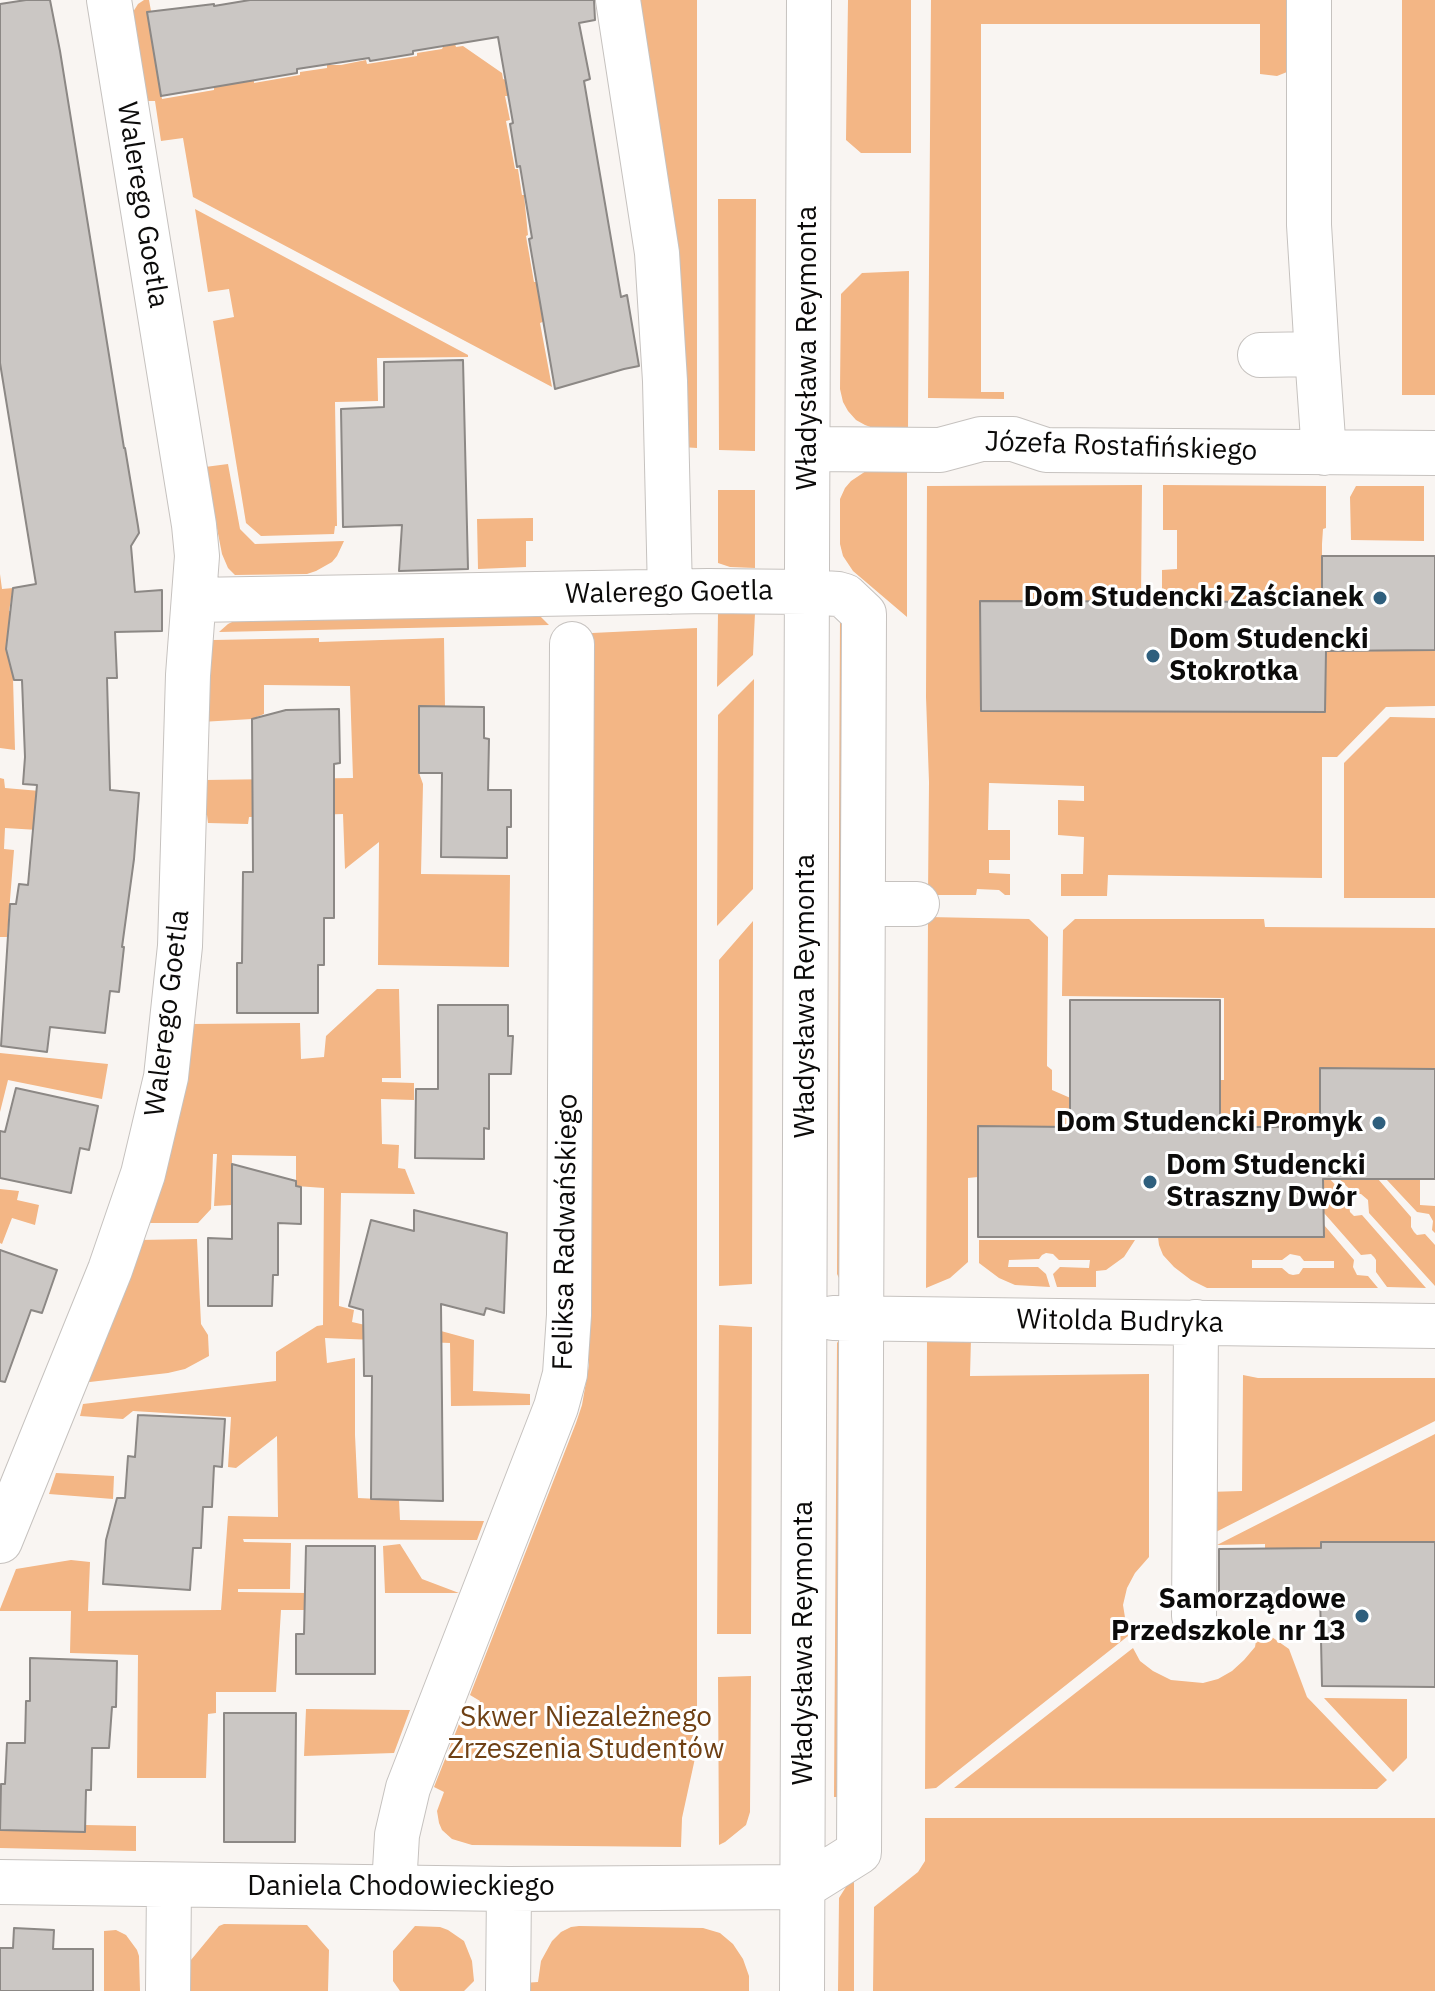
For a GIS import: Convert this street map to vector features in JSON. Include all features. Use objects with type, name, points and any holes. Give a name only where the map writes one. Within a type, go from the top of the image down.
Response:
[{"type":"street","name":"Walerego Goetla","points":[[0,1541],[115,1256],[143,1174],[160,1107],[180,946],[188,675],[197,556],[109,0]]},
{"type":"street","points":[[618,0],[658,266],[665,381],[670,592]]},
{"type":"street","name":"Władysława Reymonta","points":[[802,1991],[809,0]]},
{"type":"street","points":[[1309,0],[1309,225],[1324,453]]},
{"type":"street","points":[[1260,355],[1317,354]]},
{"type":"street","name":"Józefa Rostafińskiego","points":[[808,449],[940,450],[981,439],[1013,439],[1046,450],[1435,453]]},
{"type":"street","name":"Walerego Goetla","points":[[194,600],[808,592],[845,596],[864,614],[859,1852],[803,1887]]},
{"type":"street","name":"Feliksa Radwańskiego","points":[[394,1887],[397,1835],[408,1788],[556,1407],[565,1374],[569,1315],[572,644]]},
{"type":"street","points":[[863,904],[917,904]]},
{"type":"street","name":"Witolda Budryka","points":[[805,1317],[1435,1326]]},
{"type":"street","points":[[1194,1616],[1196,1322]]},
{"type":"street","name":"Daniela Chodowieckiego","points":[[0,1882],[509,1889],[803,1887]]},
{"type":"street","points":[[168,1991],[169,1885]]},
{"type":"street","points":[[508,1991],[509,1889]]},
{"type":"green space","points":[[144,0],[149,0],[151,11],[147,12],[162,99],[214,90],[214,83],[254,79],[254,83],[300,75],[300,72],[327,68],[327,65],[366,60],[367,64],[417,56],[417,53],[455,44],[456,47],[463,46],[502,73],[506,80],[508,96],[505,96],[510,120],[506,121],[515,169],[518,169],[524,195],[526,236],[545,321],[540,323],[552,387],[193,197],[183,138],[161,141],[155,101],[147,101],[133,12]]},
{"type":"green space","points":[[640,0],[697,0],[697,448],[682,447]]},
{"type":"green space","points":[[848,0],[911,0],[911,153],[861,153],[846,140]]},
{"type":"green space","points":[[931,0],[1290,0],[1287,72],[1277,76],[1260,74],[1260,24],[981,24],[981,392],[1004,392],[1004,399],[928,398]]},
{"type":"green space","points":[[1402,0],[1435,0],[1435,395],[1402,395]]},
{"type":"green space","points":[[718,199],[756,199],[755,451],[719,450]]},
{"type":"green space","points":[[195,209],[468,355],[377,358],[378,401],[335,402],[337,526],[334,534],[261,536],[246,523],[213,321],[234,317],[229,289],[208,292]]},
{"type":"green space","points":[[909,271],[908,429],[876,429],[856,420],[843,402],[840,389],[841,294],[862,273]]},
{"type":"green space","points":[[228,464],[240,529],[255,544],[344,541],[332,562],[307,574],[235,575],[222,554],[205,467]]},
{"type":"green space","points":[[907,469],[907,617],[853,571],[843,556],[840,499],[851,481],[866,471]]},
{"type":"green space","points":[[1142,485],[1141,602],[980,602],[980,651],[984,652],[985,660],[980,660],[981,711],[1325,712],[1326,662],[1322,652],[1435,650],[1435,706],[1386,707],[1337,757],[1322,757],[1322,878],[1108,875],[1107,896],[1061,896],[1061,874],[1083,874],[1084,837],[1058,835],[1058,800],[1084,801],[1084,786],[989,783],[988,830],[1010,830],[1010,860],[989,860],[989,873],[1010,874],[1010,895],[999,890],[977,889],[976,895],[928,895],[927,486]]},
{"type":"green space","points":[[1163,485],[1326,486],[1326,528],[1323,529],[1322,544],[1322,594],[1325,602],[1162,602],[1162,570],[1177,569],[1177,530],[1163,530]]},
{"type":"green space","points":[[1356,486],[1424,486],[1424,541],[1351,540],[1350,497]]},
{"type":"green space","points":[[718,490],[755,490],[755,568],[718,563]]},
{"type":"green space","points":[[533,518],[533,541],[526,541],[526,567],[478,569],[477,519]]},
{"type":"green space","points":[[0,574],[2,589],[13,588],[9,611],[15,612],[15,750],[0,748]]},
{"type":"green space","points":[[718,613],[755,613],[753,655],[717,687]]},
{"type":"green space","points":[[539,615],[549,625],[219,632],[240,618]]},
{"type":"green space","points":[[840,616],[854,631],[840,1280],[837,1274]]},
{"type":"green space","name":"Skwer Niezależnego Zrzeszenia Studentów","points":[[697,628],[697,1749],[682,1818],[681,1847],[472,1845],[452,1839],[442,1830],[437,1811],[444,1792],[434,1787],[459,1724],[470,1727],[480,1701],[470,1695],[576,1423],[589,1365],[587,640],[592,633]]},
{"type":"green space","points":[[319,638],[319,642],[444,638],[445,707],[419,707],[419,773],[423,784],[421,874],[510,875],[509,967],[378,965],[379,842],[345,869],[343,814],[249,817],[248,824],[208,823],[207,815],[203,815],[204,780],[353,778],[350,686],[264,685],[264,714],[252,719],[201,722],[213,640]]},
{"type":"green space","points":[[754,679],[753,889],[717,926],[718,715]]},
{"type":"green space","points":[[1390,717],[1435,718],[1435,898],[1344,898],[1344,763]]},
{"type":"green space","points":[[0,778],[4,779],[5,788],[40,791],[38,830],[5,828],[4,849],[14,850],[7,937],[0,937]]},
{"type":"green space","points":[[928,917],[1029,919],[1048,937],[1047,1066],[1052,1070],[1052,1090],[1128,1123],[1128,1127],[978,1126],[978,1177],[968,1178],[968,1262],[950,1278],[926,1288]]},
{"type":"green space","points":[[1075,919],[1264,919],[1265,927],[1435,928],[1435,1069],[1321,1068],[1323,1127],[1203,1127],[1185,1080],[1224,1080],[1224,998],[1062,996],[1063,930]]},
{"type":"green space","points":[[753,921],[752,1284],[719,1286],[719,960]]},
{"type":"green space","points":[[377,989],[399,989],[401,1078],[382,1078],[382,1082],[414,1083],[414,1100],[381,1099],[382,1144],[399,1145],[398,1168],[405,1169],[415,1194],[341,1193],[339,1306],[354,1310],[352,1322],[374,1327],[397,1319],[474,1340],[473,1391],[530,1394],[530,1405],[451,1406],[450,1343],[325,1338],[327,1363],[355,1358],[358,1498],[399,1500],[400,1520],[484,1521],[477,1540],[243,1539],[244,1542],[291,1543],[290,1589],[238,1589],[238,1592],[306,1593],[305,1610],[281,1610],[276,1692],[216,1692],[216,1713],[208,1714],[206,1778],[137,1778],[138,1655],[70,1653],[71,1611],[0,1609],[16,1569],[71,1560],[90,1562],[88,1611],[221,1610],[228,1516],[278,1517],[277,1436],[236,1468],[228,1467],[231,1417],[133,1411],[123,1419],[80,1416],[83,1404],[276,1381],[276,1352],[323,1325],[324,1188],[296,1186],[296,1156],[232,1155],[232,1205],[214,1206],[217,1154],[213,1154],[211,1209],[198,1223],[144,1223],[191,1024],[300,1023],[301,1059],[324,1057],[326,1036]]},
{"type":"green space","points":[[0,1053],[108,1064],[102,1099],[8,1080],[0,1112]]},
{"type":"green space","points":[[1329,1178],[1348,1199],[1350,1212],[1354,1216],[1362,1215],[1426,1288],[1387,1287],[1376,1272],[1374,1257],[1371,1254],[1361,1255],[1324,1213],[1324,1179]]},
{"type":"green space","points":[[1339,1179],[1378,1179],[1411,1217],[1414,1232],[1417,1235],[1425,1234],[1435,1245],[1435,1286],[1369,1213],[1368,1200],[1361,1194],[1355,1194]]},
{"type":"green space","points":[[1386,1179],[1420,1179],[1420,1205],[1435,1206],[1435,1233],[1429,1214],[1417,1212]]},
{"type":"green space","points":[[0,1189],[19,1191],[17,1200],[39,1205],[35,1225],[12,1218],[2,1244],[0,1243]]},
{"type":"green space","points":[[1324,1225],[1354,1260],[1357,1275],[1368,1276],[1378,1288],[1207,1288],[1174,1267],[1163,1255],[1158,1237],[1323,1237]],"holes":[[[1290,1254],[1300,1256],[1304,1261],[1334,1261],[1334,1268],[1303,1268],[1299,1274],[1293,1275],[1282,1268],[1252,1268],[1252,1260],[1282,1260]]]},
{"type":"green space","points":[[197,1239],[201,1324],[208,1335],[209,1356],[185,1369],[168,1373],[81,1383],[138,1240]]},
{"type":"green space","points":[[979,1240],[1135,1240],[1124,1257],[1106,1270],[1096,1271],[1096,1287],[1057,1287],[1053,1274],[1060,1267],[1089,1268],[1090,1260],[1059,1260],[1053,1254],[1046,1253],[1039,1259],[1009,1260],[1008,1267],[1038,1267],[1046,1274],[1050,1287],[1015,1285],[999,1278],[979,1263]]},
{"type":"green space","points":[[719,1325],[752,1327],[751,1634],[717,1634]]},
{"type":"green space","points":[[927,1338],[971,1338],[970,1376],[1149,1374],[1149,1557],[1127,1588],[1123,1605],[1128,1636],[936,1788],[925,1789]]},
{"type":"green space","points":[[839,1340],[848,1797],[834,1797]]},
{"type":"green space","points":[[1243,1375],[1258,1378],[1435,1378],[1435,1421],[1206,1537],[1207,1492],[1242,1491]]},
{"type":"green space","points":[[1435,1434],[1435,1542],[1321,1595],[1265,1594],[1265,1544],[1217,1545]]},
{"type":"green space","points":[[56,1473],[114,1476],[113,1499],[49,1494]]},
{"type":"green space","points":[[400,1544],[422,1579],[459,1593],[385,1593],[383,1546]]},
{"type":"green space","points":[[1257,1635],[1269,1635],[1289,1649],[1307,1697],[1387,1780],[1377,1789],[954,1788],[1133,1648],[1140,1661],[1171,1680],[1203,1683],[1232,1671],[1255,1647]]},
{"type":"green space","points":[[751,1676],[750,1812],[746,1825],[719,1845],[718,1677]]},
{"type":"green space","points":[[1324,1698],[1407,1699],[1407,1758],[1393,1772]]},
{"type":"green space","points":[[306,1709],[410,1710],[394,1753],[304,1756]]},
{"type":"green space","points":[[925,1818],[1435,1818],[1435,1991],[873,1991],[874,1907],[918,1872],[925,1861]]},
{"type":"green space","points":[[85,1825],[136,1826],[136,1851],[0,1848],[0,1830],[84,1832]]},
{"type":"green space","points":[[854,1877],[854,1991],[838,1991],[839,1898]]},
{"type":"green space","points":[[224,1924],[307,1925],[329,1950],[328,1991],[186,1991],[186,1966]]},
{"type":"green space","points":[[415,1926],[440,1927],[464,1941],[472,1961],[474,1981],[464,1991],[400,1991],[393,1981],[393,1951]]},
{"type":"green space","points":[[579,1926],[703,1928],[720,1933],[733,1944],[743,1959],[749,1976],[749,1991],[523,1991],[523,1983],[538,1982],[541,1961],[552,1941],[561,1932]]},
{"type":"green space","points":[[116,1930],[126,1935],[137,1950],[140,1991],[104,1991],[104,1931]]},
{"type":"building","points":[[50,0],[60,51],[139,533],[131,546],[135,592],[162,590],[162,631],[115,632],[117,678],[107,678],[110,790],[139,793],[119,992],[110,991],[105,1033],[50,1027],[47,1052],[1,1046],[10,904],[16,904],[19,884],[28,885],[37,785],[23,784],[22,680],[14,680],[6,649],[13,588],[36,584],[0,363],[0,4]]},
{"type":"building","points":[[250,0],[594,0],[595,20],[579,23],[590,79],[584,81],[621,297],[627,295],[639,366],[555,389],[498,37],[370,61],[369,58],[297,69],[297,73],[161,96],[147,12]]},
{"type":"building","points":[[463,360],[468,569],[399,571],[402,525],[343,527],[341,409],[384,407],[384,362]]},
{"type":"building","name":"Dom Studencki Stokrotka","points":[[1322,556],[1435,556],[1435,650],[1326,651],[1325,712],[981,711],[980,601],[1322,602]]},
{"type":"building","points":[[419,706],[484,707],[484,738],[489,739],[488,790],[511,790],[507,858],[441,857],[442,773],[419,773]]},
{"type":"building","points":[[339,709],[340,763],[334,764],[334,918],[324,918],[324,965],[318,965],[318,1013],[237,1013],[237,963],[242,963],[243,872],[253,872],[252,719],[286,710]]},
{"type":"building","points":[[1070,1000],[1220,1000],[1220,1127],[1320,1127],[1320,1068],[1435,1069],[1435,1179],[1323,1179],[1324,1237],[978,1237],[978,1126],[1070,1127]]},
{"type":"building","points":[[438,1005],[508,1005],[508,1036],[513,1036],[511,1074],[489,1074],[489,1129],[484,1128],[484,1159],[415,1158],[416,1089],[438,1089]]},
{"type":"building","points":[[16,1088],[98,1106],[89,1150],[80,1148],[71,1193],[0,1178],[0,1131],[5,1132]]},
{"type":"building","points":[[232,1164],[296,1181],[296,1186],[301,1187],[301,1224],[278,1223],[278,1275],[273,1275],[272,1306],[208,1306],[208,1238],[232,1239]]},
{"type":"building","points":[[414,1210],[507,1233],[504,1313],[486,1308],[484,1315],[441,1304],[443,1501],[371,1499],[372,1376],[364,1376],[363,1310],[349,1306],[371,1220],[414,1231]]},
{"type":"building","points":[[0,1250],[57,1270],[42,1313],[31,1310],[5,1382],[0,1381]]},
{"type":"building","points":[[138,1415],[225,1419],[222,1467],[214,1466],[212,1507],[203,1507],[201,1548],[193,1548],[190,1590],[103,1584],[106,1540],[117,1498],[125,1498],[128,1456],[135,1457]]},
{"type":"building","points":[[1321,1542],[1435,1542],[1435,1687],[1322,1686],[1320,1594],[1219,1595],[1219,1549],[1321,1548]]},
{"type":"building","points":[[306,1546],[375,1546],[375,1674],[296,1674],[296,1634],[304,1634]]},
{"type":"building","points":[[30,1658],[117,1661],[116,1707],[112,1707],[109,1748],[92,1748],[91,1790],[86,1790],[85,1832],[0,1830],[1,1784],[5,1784],[7,1743],[25,1743],[26,1701],[30,1701]]},
{"type":"building","points":[[224,1713],[296,1713],[295,1842],[224,1842]]},
{"type":"building","points":[[14,1928],[54,1930],[53,1949],[93,1949],[93,1991],[0,1991],[0,1948],[13,1948]]},
{"type":"place","name":"Dom Studencki Zaścianek","points":[[1380,598]]},
{"type":"place","name":"Dom Studencki Stokrotka","points":[[1153,656]]},
{"type":"place","name":"Dom Studencki Promyk","points":[[1379,1123]]},
{"type":"place","name":"Dom Studencki Straszny Dwór","points":[[1150,1182]]},
{"type":"place","name":"Samorządowe Przedszkole nr 13","points":[[1362,1616]]}]
